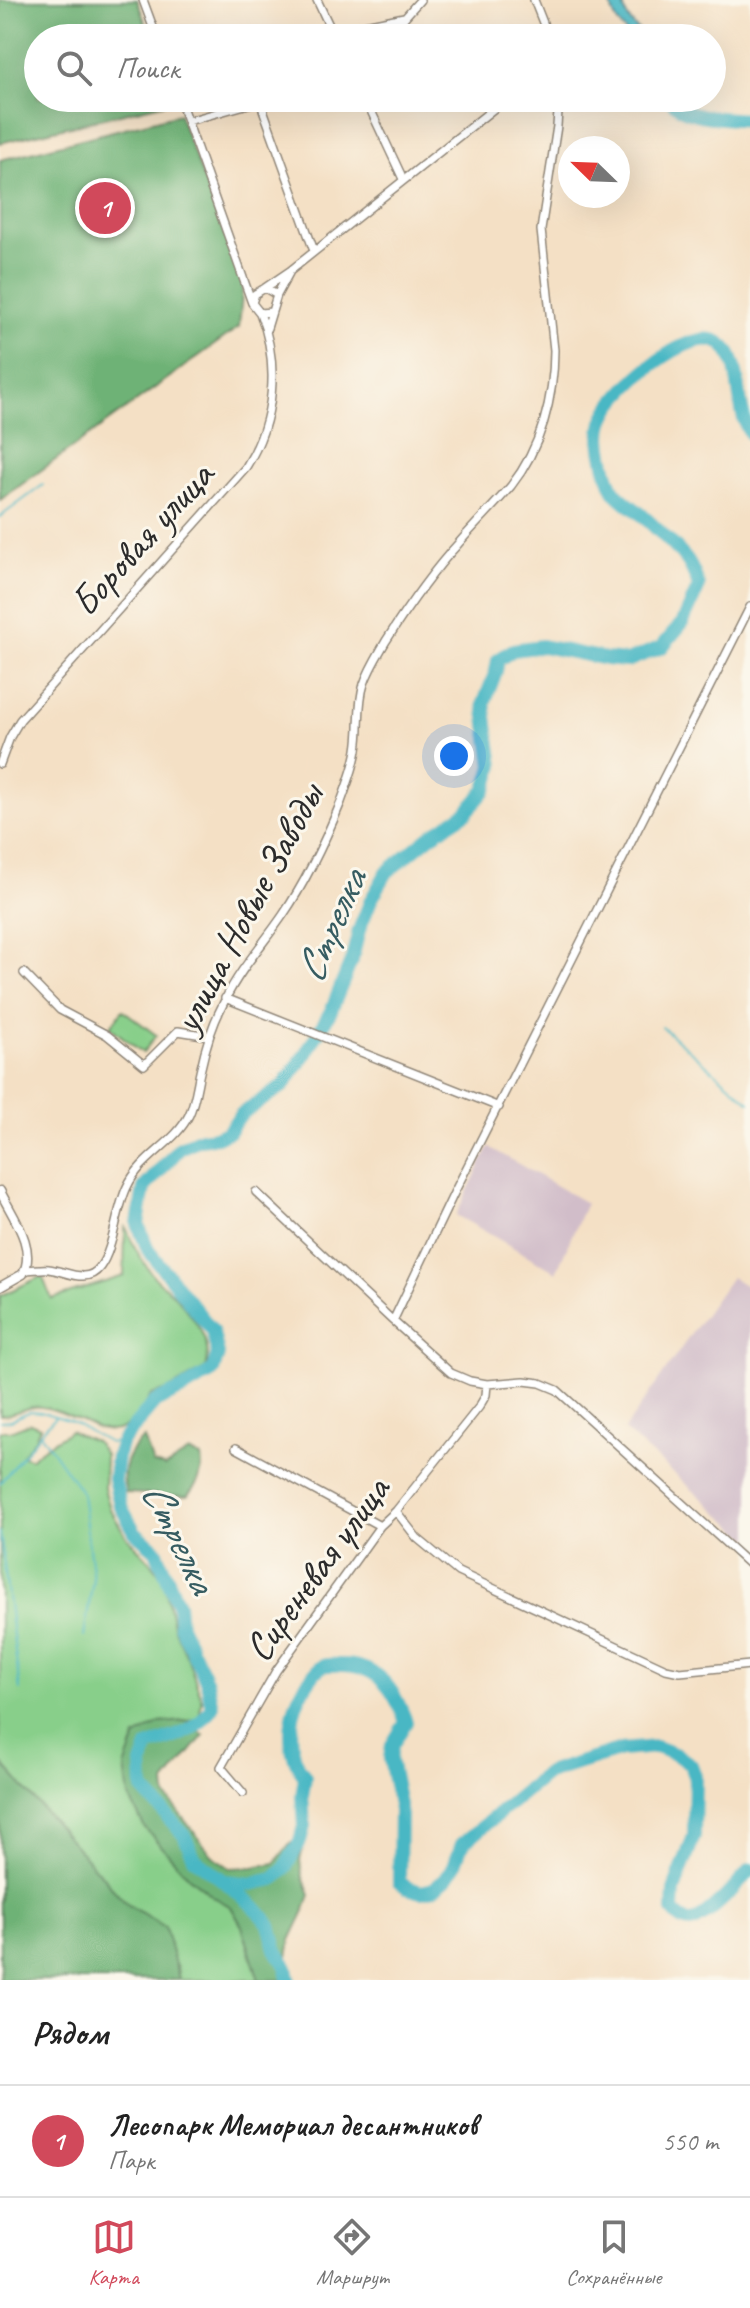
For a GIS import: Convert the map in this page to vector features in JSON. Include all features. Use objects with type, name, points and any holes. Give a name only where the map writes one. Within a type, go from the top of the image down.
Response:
[{"type":"street","points":[[143,0],[152,24]]},
{"type":"street","points":[[317,0],[328,24]]},
{"type":"street","points":[[398,24],[420,0]]},
{"type":"street","points":[[534,0],[543,24]]},
{"type":"street","points":[[375,24],[404,17]]},
{"type":"street","points":[[184,112],[252,303],[260,313],[271,312],[290,271]]},
{"type":"street","points":[[188,121],[220,112]]},
{"type":"street","points":[[264,112],[314,251]]},
{"type":"street","points":[[372,112],[403,179]]},
{"type":"street","points":[[252,303],[255,294],[290,271],[489,112]]},
{"type":"street","name":"улица Новые Заводы","points":[[26,1266],[77,1276],[89,1275],[100,1267],[120,1202],[131,1179],[140,1164],[180,1127],[190,1113],[209,1036],[225,998],[300,888],[326,836],[350,776],[357,750],[362,693],[379,654],[456,546],[524,468],[543,427],[554,369],[554,350],[541,230],[558,112]]},
{"type":"street","points":[[248,290],[262,289],[277,295]]},
{"type":"street","name":"Боровая улица","points":[[0,764],[6,745],[20,720],[252,457],[265,427],[272,391],[267,330],[271,312]]},
{"type":"street","name":"Боровая улица","points":[[260,313],[267,330]]},
{"type":"street","points":[[393,1321],[455,1191],[750,607]]},
{"type":"street","points":[[24,973],[60,1010],[107,1035],[144,1065],[178,1031],[209,1036]]},
{"type":"street","points":[[225,998],[499,1107]]},
{"type":"street","points":[[0,1191],[27,1245],[26,1266],[19,1277],[0,1287]]},
{"type":"street","points":[[256,1192],[451,1373],[487,1384],[524,1381],[557,1390],[750,1565]]},
{"type":"street","name":"Сиреневая улица","points":[[243,1793],[221,1767],[276,1671],[380,1526],[396,1511],[479,1407],[486,1395],[487,1384]]},
{"type":"street","points":[[236,1448],[380,1526]]},
{"type":"street","points":[[396,1511],[417,1538],[458,1572],[666,1669],[680,1672],[750,1665]]},
{"type":"shaded area","points":[[489,1147],[586,1203],[556,1272],[456,1215]]},
{"type":"shaded area","points":[[731,1277],[750,1288],[750,1540],[624,1430]]},
{"type":"green space","points":[[0,0],[137,0],[146,24],[24,24],[24,112],[128,112],[0,143]]},
{"type":"green space","points":[[179,114],[243,284],[239,327],[0,500],[0,160]]},
{"type":"green space","points":[[123,1010],[156,1035],[143,1053],[110,1027]]},
{"type":"green space","points":[[125,1225],[148,1268],[182,1303],[200,1329],[207,1349],[206,1368],[167,1390],[151,1395],[138,1415],[126,1426],[114,1431],[102,1430],[42,1407],[0,1415],[0,1296],[42,1276],[52,1299],[124,1276]]},
{"type":"green space","points":[[30,1423],[40,1427],[22,1455],[31,1459],[70,1431],[96,1442],[105,1455],[104,1488],[110,1509],[126,1536],[164,1581],[173,1626],[202,1700],[199,1718],[160,1723],[145,1828],[214,1897],[231,1906],[242,1926],[259,1980],[179,1980],[177,1967],[0,1761],[0,1431],[10,1431]]},
{"type":"green space","points":[[144,1438],[153,1464],[165,1467],[189,1452],[201,1457],[199,1478],[187,1496],[126,1493],[126,1462]]},
{"type":"green space","points":[[187,1721],[204,1735],[165,1783],[166,1796],[212,1855],[230,1868],[254,1867],[275,1863],[291,1842],[304,1844],[300,1860],[310,1894],[291,1940],[286,1968],[288,1980],[259,1980],[242,1926],[231,1907],[189,1877],[145,1828],[129,1797],[125,1767],[136,1737],[160,1723]]},
{"type":"green space","points":[[0,1761],[127,1904],[165,1927],[179,1980],[0,1980]]},
{"type":"water","points":[[611,0],[623,0],[633,24],[619,24]]},
{"type":"waterway","name":"Стрелка","points":[[690,112],[750,120]]},
{"type":"waterway","name":"Стрелка","points":[[750,433],[742,410],[733,360],[720,343],[707,339],[690,343],[654,364],[609,409],[601,437],[613,489],[686,559],[699,586],[683,622],[662,647],[627,661],[542,646],[513,650],[498,660],[484,703],[493,766],[486,789],[466,813],[432,835],[387,872],[371,900],[331,1011],[283,1086],[241,1114],[228,1132],[199,1139],[180,1148],[144,1188],[138,1224],[148,1250],[212,1330],[218,1354],[213,1371],[155,1402],[122,1441],[114,1479],[120,1505],[135,1532],[156,1550],[178,1604],[180,1625],[207,1682],[212,1707],[191,1729],[148,1747],[142,1764],[143,1789],[184,1835],[195,1859],[224,1881],[251,1884],[274,1879],[284,1870],[300,1841],[304,1826],[302,1796],[305,1777],[294,1753],[291,1728],[303,1690],[325,1665],[355,1666],[376,1675],[391,1690],[406,1722],[392,1745],[390,1759],[400,1810],[399,1882],[408,1888],[421,1892],[433,1889],[445,1880],[462,1844],[547,1773],[621,1750],[656,1747],[677,1755],[691,1765],[695,1776],[694,1836],[674,1890],[673,1911],[690,1922],[704,1916],[750,1870]]},
{"type":"waterway","points":[[0,517],[43,485]]},
{"type":"waterway","points":[[662,1027],[750,1102]]},
{"type":"waterway","points":[[0,1421],[11,1420],[31,1411],[41,1412],[71,1421],[109,1443],[122,1441]]},
{"type":"waterway","points":[[56,1416],[40,1433],[82,1493],[93,1579],[84,1636]]},
{"type":"waterway","points":[[0,1483],[40,1434]]},
{"type":"waterway","points":[[0,1533],[20,1690]]},
{"type":"waterway","points":[[224,1881],[255,1907],[270,1925],[289,1980]]},
{"type":"place","name":"Лесопарк Мемориал десантников","points":[[105,208]]}]
